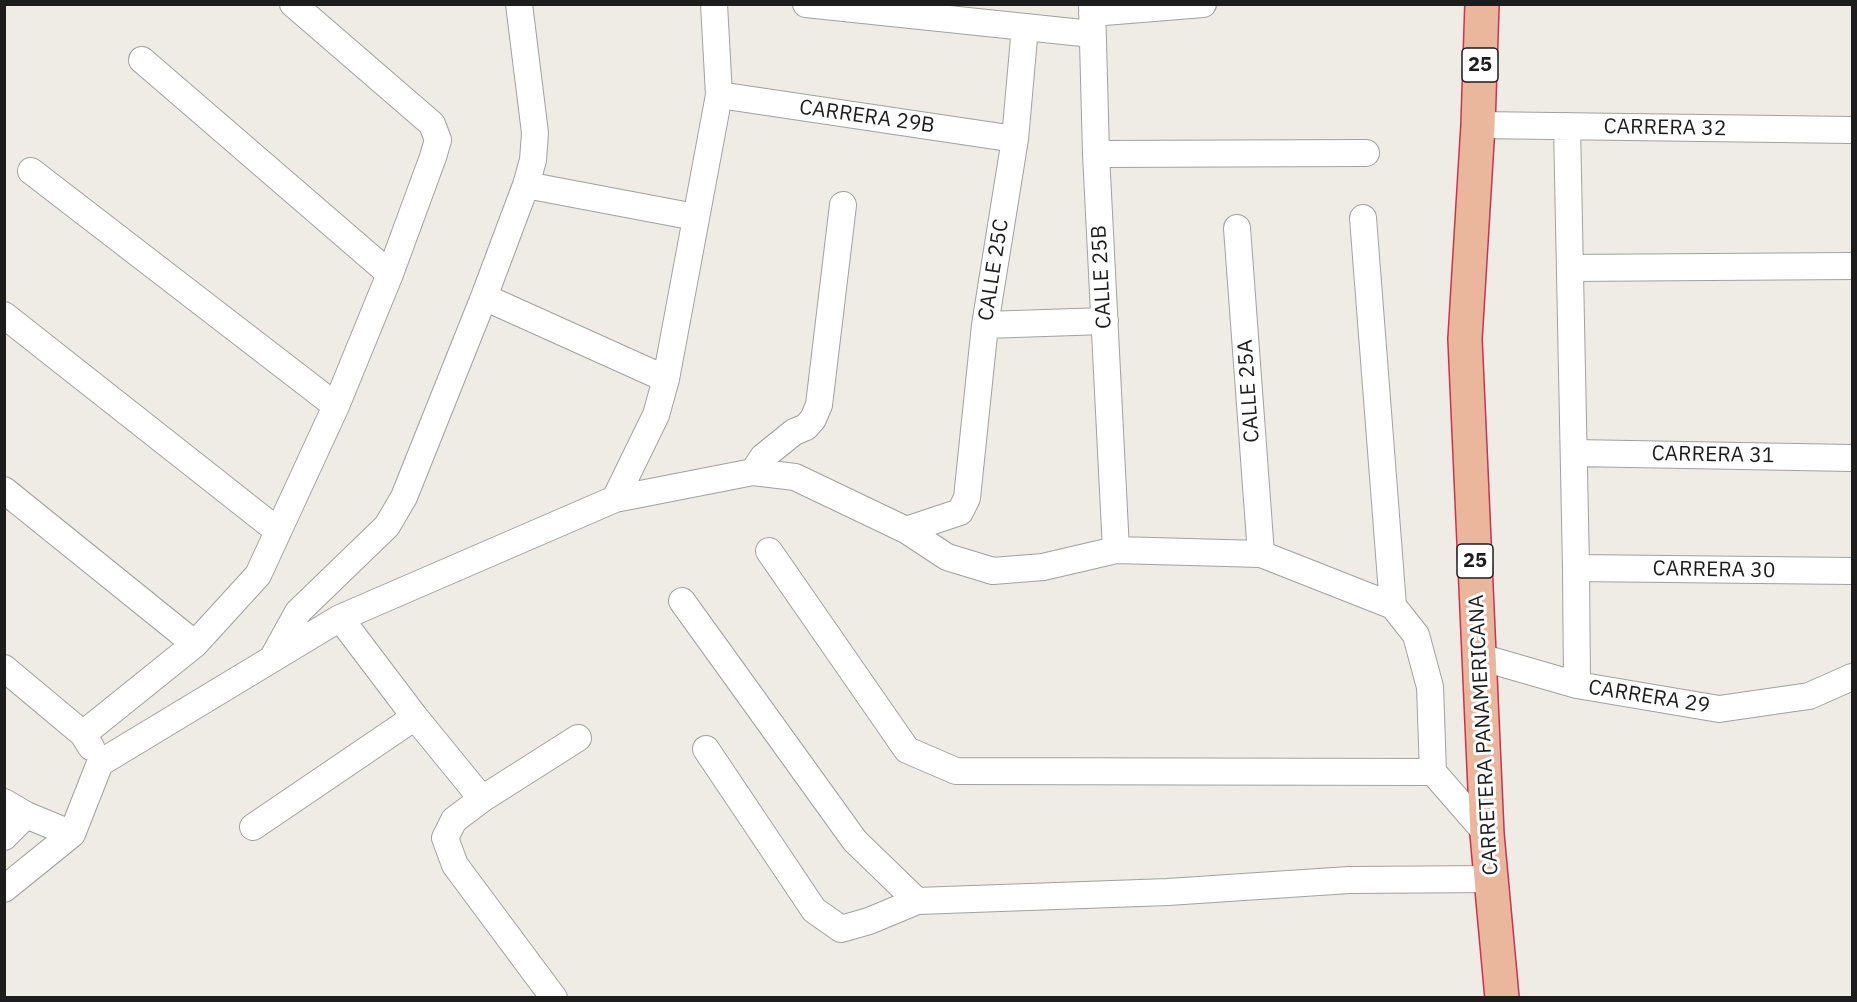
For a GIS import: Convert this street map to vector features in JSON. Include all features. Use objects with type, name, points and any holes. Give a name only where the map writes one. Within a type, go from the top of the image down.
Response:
[{"type":"highway","name":"CARRETERA PANAMERICANA","points":[[1482,4],[1478,125],[1465,339],[1487,834],[1502,998]]},
{"type":"street","points":[[83,734],[195,644],[258,575],[336,406],[390,274],[438,140],[432,124],[292,4]]},
{"type":"street","points":[[272,659],[298,612],[387,526],[404,497],[484,297],[526,185],[533,160],[535,133],[519,4]]},
{"type":"street","points":[[615,499],[656,415],[666,379],[719,95],[714,4]]},
{"type":"street","points":[[806,4],[1025,27],[1203,4]]},
{"type":"street","name":"CALLE 25B","points":[[1092,17],[1096,154],[1116,550]]},
{"type":"street","name":"CALLE 25C","points":[[906,530],[960,512],[968,498],[985,325],[1015,139],[1025,27]]},
{"type":"street","points":[[142,60],[390,274]]},
{"type":"street","name":"CARRERA 29B","points":[[719,95],[1015,139]]},
{"type":"street","name":"CARRERA 32","points":[[1478,125],[1852,130]]},
{"type":"street","points":[[1567,126],[1577,685]]},
{"type":"street","points":[[1096,154],[1366,153]]},
{"type":"street","points":[[30,171],[336,406]]},
{"type":"street","points":[[526,185],[695,217]]},
{"type":"street","points":[[753,472],[764,457],[794,432],[806,427],[813,419],[819,405],[843,205]]},
{"type":"street","points":[[1363,218],[1393,606]]},
{"type":"street","name":"CALLE 25A","points":[[1237,228],[1261,554]]},
{"type":"street","points":[[1570,268],[1852,266]]},
{"type":"street","points":[[484,297],[666,379]]},
{"type":"street","points":[[4,315],[278,531]]},
{"type":"street","points":[[985,325],[1105,321]]},
{"type":"street","name":"CARRERA 31","points":[[1574,453],[1852,458]]},
{"type":"street","points":[[4,889],[72,834],[100,763],[340,618],[615,499],[753,472],[795,477],[906,530],[947,557],[993,571],[1043,567],[1116,550],[1261,554],[1393,606],[1416,635],[1430,687],[1433,772],[1487,834]]},
{"type":"street","points":[[4,490],[195,644]]},
{"type":"street","points":[[769,551],[908,750],[956,771],[1433,772]]},
{"type":"street","name":"CARRERA 30","points":[[1576,568],[1852,571]]},
{"type":"street","points":[[682,601],[855,841],[917,901]]},
{"type":"street","points":[[340,618],[415,717],[482,799]]},
{"type":"street","name":"CARRERA 29","points":[[1480,657],[1577,685],[1719,709],[1809,696],[1852,677]]},
{"type":"street","points":[[4,668],[83,734],[100,763]]},
{"type":"street","points":[[253,827],[415,717]]},
{"type":"street","points":[[554,998],[455,865],[445,838],[454,820],[482,799],[578,738]]},
{"type":"street","points":[[706,749],[814,909],[841,929],[869,921],[917,901],[1168,892],[1349,880],[1491,879]]},
{"type":"street","points":[[4,802],[26,815],[72,834]]},
{"type":"street","points":[[4,837],[26,815]]}]
